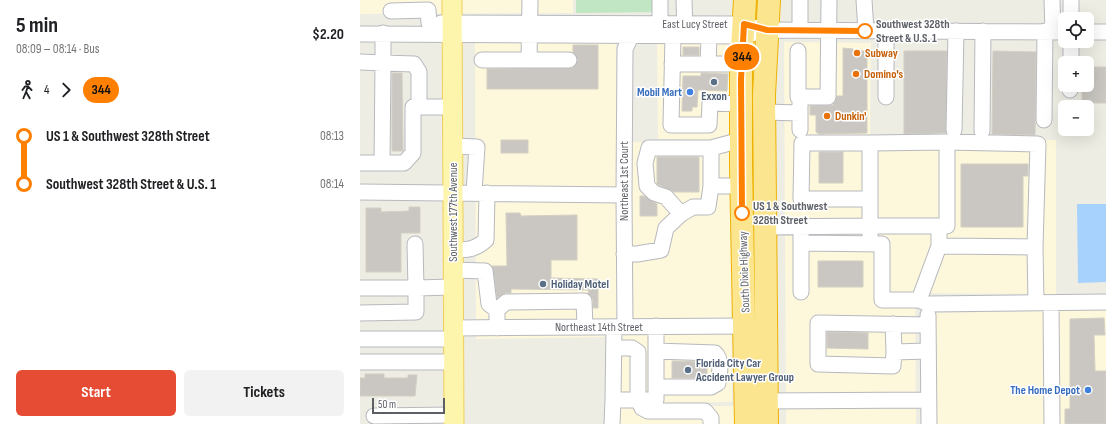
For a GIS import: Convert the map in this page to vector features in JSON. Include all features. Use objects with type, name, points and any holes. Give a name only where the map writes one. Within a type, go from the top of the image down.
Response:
[{"type":"highway","name":"South Dixie Highway","points":[[745,0],[741,64],[745,326],[756,401],[767,424]]},
{"type":"highway","name":"South Dixie Highway","points":[[746,424],[756,401],[765,227],[764,112],[768,0]]},
{"type":"main road","name":"Southwest 177th Avenue","points":[[452,0],[454,107],[452,192],[454,419]]},
{"type":"street","points":[[529,60],[530,0]]},
{"type":"street","points":[[660,0],[660,24]]},
{"type":"street","points":[[684,0],[681,32],[672,64],[671,125],[709,125],[710,103],[741,104]]},
{"type":"street","points":[[800,0],[800,30]]},
{"type":"street","points":[[798,51],[798,97],[828,97],[829,0]]},
{"type":"street","points":[[864,0],[866,31]]},
{"type":"street","points":[[1044,120],[1054,32],[1052,0]]},
{"type":"street","points":[[1071,0],[1071,12]]},
{"type":"street","name":"East Lucy Street","points":[[360,24],[389,17],[429,23],[453,29]]},
{"type":"street","name":"East Lucy Street","points":[[360,34],[389,17],[453,29],[582,29],[681,32],[828,30],[1054,32]]},
{"type":"street","points":[[382,163],[384,63],[389,17]]},
{"type":"street","name":"East Lucy Street","points":[[623,31],[660,24],[681,32],[709,36],[743,30]]},
{"type":"street","name":"Northeast 1st Court","points":[[612,424],[614,348],[620,327],[624,254],[625,49],[623,31]]},
{"type":"street","points":[[886,31],[886,97]]},
{"type":"street","points":[[765,227],[948,226],[956,31]]},
{"type":"street","points":[[982,131],[983,31]]},
{"type":"street","points":[[1094,32],[1106,32]]},
{"type":"street","points":[[708,64],[709,36]]},
{"type":"street","points":[[482,60],[569,60]]},
{"type":"street","points":[[360,62],[414,64],[419,72],[419,107]]},
{"type":"street","points":[[672,64],[741,64]]},
{"type":"street","points":[[800,130],[801,97]]},
{"type":"street","points":[[360,164],[404,163],[413,153],[413,107],[454,107]]},
{"type":"street","points":[[764,112],[800,113]]},
{"type":"street","points":[[870,199],[801,199],[802,143],[870,142],[951,136],[1038,144],[1035,247],[1036,303]]},
{"type":"street","points":[[681,214],[666,197],[654,193],[647,186],[645,163],[648,148],[711,148],[741,140]]},
{"type":"street","points":[[870,142],[870,244]]},
{"type":"street","points":[[453,250],[471,250],[486,240],[480,193],[477,147],[454,146]]},
{"type":"street","points":[[624,254],[636,254],[661,250],[666,228],[681,214],[693,207],[708,206],[711,186],[711,148]]},
{"type":"street","points":[[711,186],[742,186]]},
{"type":"street","points":[[360,192],[624,195]]},
{"type":"street","points":[[929,424],[928,325],[924,302],[939,246],[939,226]]},
{"type":"street","points":[[801,227],[801,292]]},
{"type":"street","points":[[801,243],[882,244],[882,300],[924,302],[1106,302]]},
{"type":"street","points":[[360,313],[416,312],[415,244]]},
{"type":"street","points":[[939,246],[1035,247]]},
{"type":"street","points":[[360,288],[416,288],[485,271],[489,304],[497,310]]},
{"type":"street","points":[[497,328],[497,310],[506,302],[584,301],[585,327]]},
{"type":"street","points":[[1051,303],[1052,424]]},
{"type":"street","points":[[893,324],[893,366],[818,364],[818,323],[893,324],[928,325]]},
{"type":"street","points":[[613,400],[656,400],[656,326]]},
{"type":"street","name":"Northeast 14th Street","points":[[360,339],[454,333],[497,328],[745,326]]},
{"type":"street","points":[[614,348],[632,348],[638,352],[638,400],[642,408],[648,411],[705,411],[711,418],[711,424]]},
{"type":"street","points":[[656,351],[715,353],[719,360],[718,383],[711,387],[656,387]]},
{"type":"street","points":[[894,352],[928,351]]},
{"type":"street","points":[[360,362],[454,362]]},
{"type":"street","points":[[756,401],[929,400]]},
{"type":"street","points":[[374,416],[415,420],[454,419]]},
{"type":"shaded area","points":[[360,0],[573,0],[573,13],[360,14]]},
{"type":"shaded area","points":[[657,41],[732,41],[732,133],[710,140],[658,139]]},
{"type":"shaded area","points":[[784,42],[871,43],[870,136],[1056,140],[1056,294],[915,293],[916,424],[786,424]]},
{"type":"shaded area","points":[[475,43],[616,43],[617,142],[710,143],[731,137],[732,402],[606,404],[606,337],[476,339]]},
{"type":"shaded area","points":[[1106,310],[1106,424],[936,424],[934,313]]},
{"type":"shaded area","points":[[734,406],[734,424],[606,424],[605,407]]},
{"type":"green space","points":[[576,0],[668,0],[668,12],[576,13]]},
{"type":"water","points":[[1077,204],[1106,204],[1106,282],[1078,283]]},
{"type":"building","points":[[573,45],[598,45],[598,89],[487,89],[487,69],[573,68],[578,60],[573,52]]},
{"type":"building","name":"Exxon","points":[[683,47],[699,47],[699,55],[683,55]]},
{"type":"building","points":[[843,48],[853,49],[853,51],[867,51],[867,133],[819,134],[816,132],[816,115],[810,115],[810,106],[833,105],[837,96],[843,96]]},
{"type":"building","points":[[904,51],[947,51],[946,133],[904,134]]},
{"type":"building","points":[[993,51],[1036,52],[1035,135],[992,134]]},
{"type":"building","points":[[1094,67],[1106,67],[1106,103],[1094,103],[1094,100],[1082,100],[1082,92],[1094,92]]},
{"type":"building","points":[[392,73],[402,73],[403,151],[392,151]]},
{"type":"building","points":[[701,73],[728,74],[727,91],[698,90],[697,107],[692,107],[692,111],[682,111],[683,76],[701,76]]},
{"type":"building","points":[[501,140],[528,140],[528,153],[501,153]]},
{"type":"building","points":[[819,152],[843,152],[843,183],[819,183]]},
{"type":"building","points":[[657,157],[699,157],[699,192],[674,192],[657,184]]},
{"type":"building","points":[[961,164],[1028,164],[1028,176],[1023,176],[1023,227],[961,227]]},
{"type":"building","points":[[640,196],[644,196],[657,204],[657,216],[640,216]]},
{"type":"building","points":[[409,207],[420,207],[420,233],[401,233],[401,272],[366,272],[366,208],[381,208],[381,212],[409,211]]},
{"type":"building","points":[[506,213],[520,213],[521,216],[577,215],[577,260],[551,260],[551,278],[598,279],[598,308],[593,308],[593,300],[588,293],[589,290],[511,289],[511,293],[505,293],[497,298],[492,266],[507,266]]},
{"type":"building","points":[[818,261],[863,261],[863,287],[818,287]]},
{"type":"building","name":"The Home Depot","points":[[1104,318],[1105,335],[1094,335],[1095,371],[1106,371],[1106,424],[1065,424],[1065,409],[1070,409],[1070,319]]},
{"type":"building","points":[[827,332],[868,333],[868,349],[827,348]]},
{"type":"building","points":[[672,361],[707,362],[707,378],[672,378]]},
{"type":"building","points":[[365,374],[384,374],[384,378],[408,378],[408,375],[417,375],[415,396],[360,396],[360,378],[365,378]]},
{"type":"bus line","name":"344","points":[[742,213],[741,64],[744,24],[767,30],[865,31]]},
{"type":"place","name":"Southwest 328th Street & U.S. 1","points":[[865,31]]},
{"type":"place","name":"Subway","points":[[857,53]]},
{"type":"place","name":"Domino's","points":[[856,74]]},
{"type":"place","name":"Exxon","points":[[714,82]]},
{"type":"place","name":"Mobil Mart","points":[[690,92]]},
{"type":"place","name":"Dunkin'","points":[[827,116]]},
{"type":"place","name":"US 1 & Southwest 328th Street","points":[[742,213]]},
{"type":"place","name":"Holiday Motel","points":[[543,284]]},
{"type":"place","name":"Florida City Car Accident Lawyer Group","points":[[688,370]]},
{"type":"place","name":"The Home Depot","points":[[1088,390]]}]
